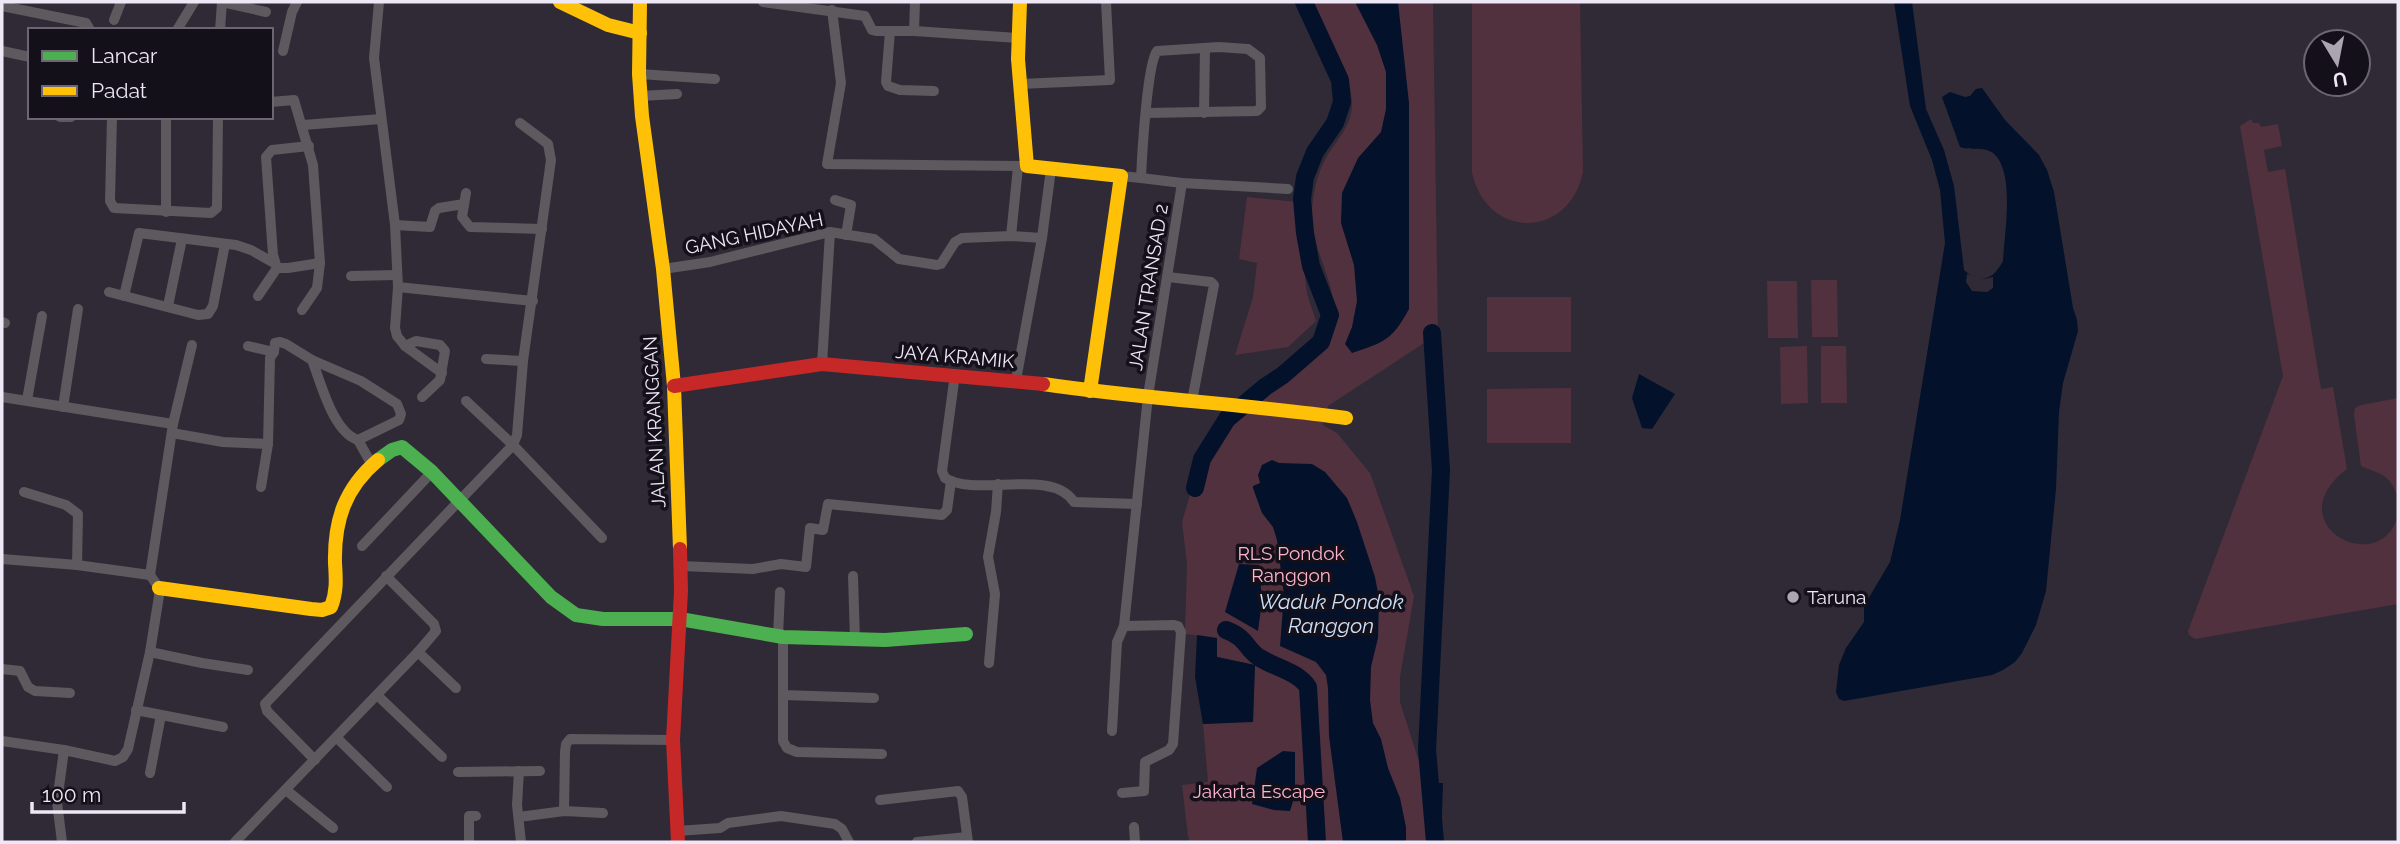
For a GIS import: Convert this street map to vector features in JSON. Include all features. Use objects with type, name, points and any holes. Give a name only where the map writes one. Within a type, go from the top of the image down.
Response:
[{"type":"street","points":[[114,20],[121,2]]},
{"type":"street","points":[[178,28],[194,2]]},
{"type":"street","points":[[220,28],[222,2],[266,12]]},
{"type":"street","points":[[283,51],[297,2]]},
{"type":"street","points":[[379,2],[373,58],[395,225],[398,287],[395,328],[397,336],[405,346],[442,373]]},
{"type":"street","points":[[560,2],[608,25],[640,33]]},
{"type":"street","name":"JALAN KRANGGAN","points":[[640,2],[640,96],[663,269],[674,386],[681,566],[673,740],[678,837]]},
{"type":"street","points":[[763,2],[865,16],[872,30],[1018,37]]},
{"type":"street","points":[[850,13],[853,2]]},
{"type":"street","points":[[914,31],[915,2]]},
{"type":"street","points":[[1011,236],[1023,167],[1018,37],[1020,2]]},
{"type":"street","points":[[1020,84],[1111,80],[1106,2]]},
{"type":"street","points":[[2,5],[86,23],[89,28]]},
{"type":"street","points":[[832,10],[841,83],[827,164],[1023,167],[1182,183],[1288,189]]},
{"type":"street","points":[[890,31],[887,86],[900,90],[934,91]]},
{"type":"street","points":[[1204,113],[1205,48]]},
{"type":"street","points":[[1141,178],[1146,113],[1154,54],[1161,50],[1248,49],[1260,58],[1261,107],[1257,111],[1146,113]]},
{"type":"street","points":[[2,51],[28,57]]},
{"type":"street","points":[[639,74],[715,79]]},
{"type":"street","points":[[640,96],[677,94]]},
{"type":"street","points":[[273,102],[294,100],[313,165],[320,263],[317,288],[302,310]]},
{"type":"street","points":[[112,119],[111,204],[119,209],[211,213],[217,208],[218,119]]},
{"type":"street","points":[[166,119],[166,212]]},
{"type":"street","points":[[303,125],[381,119]]},
{"type":"street","points":[[315,760],[267,711],[265,704],[513,445],[518,431],[523,361],[551,160],[548,144],[520,123]]},
{"type":"street","points":[[258,296],[276,265],[266,157],[272,150],[309,146]]},
{"type":"street","points":[[1016,380],[1042,238],[1051,169]]},
{"type":"street","points":[[1090,391],[1121,176]]},
{"type":"street","name":"JALAN TRANSAD 2","points":[[1112,731],[1117,642],[1124,626],[1148,396],[1182,183]]},
{"type":"street","points":[[395,225],[430,227],[435,211],[465,199],[462,218],[470,227],[542,229]]},
{"type":"street","points":[[835,200],[851,205],[846,234]]},
{"type":"street","points":[[822,364],[830,232]]},
{"type":"street","name":"GANG HIDAYAH","points":[[663,269],[710,262],[830,232],[874,239],[899,258],[937,265],[941,264],[955,242],[962,238],[1042,238]]},
{"type":"street","points":[[124,296],[136,236],[139,233],[251,250],[276,265],[288,268],[320,263]]},
{"type":"street","points":[[168,306],[182,239]]},
{"type":"street","points":[[109,292],[198,314],[208,314],[213,306],[225,244]]},
{"type":"street","points":[[351,276],[397,275]]},
{"type":"street","points":[[1168,277],[1211,282],[1214,285],[1192,401]]},
{"type":"street","points":[[398,287],[533,301]]},
{"type":"street","points":[[63,407],[78,309]]},
{"type":"street","points":[[27,400],[42,316]]},
{"type":"street","points":[[405,346],[416,341],[440,345],[445,351],[442,373],[436,386],[422,397]]},
{"type":"street","points":[[261,487],[268,444],[270,358],[275,343],[280,342],[312,360],[360,381],[397,404],[401,414],[399,420],[358,440],[350,438],[342,429],[326,397],[312,360]]},
{"type":"street","points":[[2,741],[115,761],[123,757],[128,750],[150,652],[159,588],[150,575],[172,428],[192,345]]},
{"type":"street","points":[[248,346],[274,352]]},
{"type":"street","points":[[486,359],[523,361]]},
{"type":"street","name":"JAYA KRAMIK","points":[[674,386],[822,364],[1016,380],[1090,391],[1254,405],[1346,418]]},
{"type":"street","points":[[955,374],[943,471],[945,478],[967,485],[1030,484],[1059,489],[1069,494],[1074,502],[1137,504]]},
{"type":"street","points":[[2,397],[172,428],[223,442],[268,444]]},
{"type":"street","points":[[466,401],[513,445],[602,538]]},
{"type":"street","points":[[358,440],[372,465]]},
{"type":"street","points":[[159,588],[311,609],[331,607],[337,581],[337,518],[343,501],[356,481],[372,465],[393,449],[402,447],[461,499],[551,597],[576,615],[603,619],[680,619],[781,636],[855,640],[966,634]]},
{"type":"street","points":[[362,545],[432,472]]},
{"type":"street","points":[[681,566],[753,569],[781,564],[806,566],[810,528],[824,530],[828,504],[942,515],[947,510],[951,481]]},
{"type":"street","points":[[989,663],[995,594],[988,557],[998,484]]},
{"type":"street","points":[[24,492],[66,505],[78,514],[77,565]]},
{"type":"street","points":[[2,559],[150,575]]},
{"type":"street","points":[[235,842],[433,635],[436,627],[386,576]]},
{"type":"street","points":[[853,576],[855,640]]},
{"type":"street","points":[[780,592],[783,741],[790,750],[881,754]]},
{"type":"street","points":[[1122,793],[1144,791],[1145,762],[1169,751],[1173,744],[1181,632],[1178,626],[1174,625],[1124,626]]},
{"type":"street","points":[[150,652],[248,670]]},
{"type":"street","points":[[418,652],[456,688]]},
{"type":"street","points":[[2,669],[20,671],[28,687],[35,691],[70,693]]},
{"type":"street","points":[[377,695],[442,757]]},
{"type":"street","points":[[783,695],[874,698]]},
{"type":"street","points":[[136,710],[223,727]]},
{"type":"street","points":[[150,773],[161,715]]},
{"type":"street","points":[[337,738],[387,787]]},
{"type":"street","points":[[564,811],[565,752],[570,739],[673,740]]},
{"type":"street","points":[[62,842],[57,802],[64,750]]},
{"type":"street","points":[[519,771],[517,805],[521,842]]},
{"type":"street","points":[[458,772],[540,771]]},
{"type":"street","points":[[286,790],[332,828]]},
{"type":"street","points":[[880,800],[958,791],[962,797],[968,839],[916,842]]},
{"type":"street","points":[[519,817],[564,811],[603,813]]},
{"type":"street","points":[[469,842],[469,816],[476,816]]},
{"type":"street","points":[[678,837],[720,828],[728,822],[781,816],[835,824],[842,829],[849,842]]},
{"type":"street","points":[[1134,827],[1135,842]]},
{"type":"green space","name":"RLS Pondok Ranggon","points":[[1307,2],[1433,2],[1438,334],[1328,406],[1323,425],[1337,433],[1370,473],[1414,596],[1400,677],[1400,702],[1422,771],[1428,801],[1429,842],[1190,842],[1188,836],[1182,785],[1208,782],[1203,724],[1253,721],[1255,665],[1217,657],[1216,638],[1185,634],[1187,564],[1182,522],[1192,488],[1201,488],[1209,454],[1229,423],[1326,343],[1332,326],[1332,293],[1313,230],[1312,207],[1320,171],[1349,122],[1352,101],[1343,65]]},
{"type":"green space","points":[[1472,2],[1580,2],[1583,172],[1575,194],[1562,210],[1545,220],[1528,223],[1510,220],[1493,210],[1480,194],[1472,172]]},
{"type":"green space","points":[[2251,119],[2261,127],[2278,124],[2282,146],[2264,150],[2268,172],[2285,169],[2321,389],[2333,387],[2347,469],[2328,489],[2322,508],[2326,524],[2338,537],[2355,543],[2372,543],[2387,535],[2398,516],[2398,604],[2195,639],[2188,631],[2283,376],[2240,126]]},
{"type":"green space","points":[[1247,197],[1297,202],[1307,294],[1316,321],[1288,347],[1235,355],[1253,297],[1257,263],[1239,259]]},
{"type":"green space","points":[[1811,280],[1837,280],[1838,337],[1812,337]]},
{"type":"green space","points":[[1767,281],[1797,281],[1798,338],[1768,338]]},
{"type":"green space","points":[[1487,297],[1571,297],[1571,352],[1487,352]]},
{"type":"green space","points":[[1807,346],[1808,403],[1781,404],[1780,347]]},
{"type":"green space","points":[[1821,346],[1846,346],[1847,403],[1821,403]]},
{"type":"green space","points":[[1571,388],[1571,443],[1487,443],[1487,389]]},
{"type":"green space","points":[[2398,398],[2398,498],[2388,480],[2361,466],[2354,415],[2355,408],[2361,405]]},
{"type":"water","points":[[1355,2],[1398,2],[1409,103],[1409,309],[1392,334],[1372,346],[1352,353],[1345,344],[1352,327],[1357,301],[1354,265],[1341,223],[1342,193],[1358,158],[1381,132],[1386,109],[1386,72],[1377,45]]},
{"type":"water","points":[[1894,2],[1912,2],[1926,109],[1944,150],[1954,186],[1964,270],[1975,278],[1986,278],[1995,273],[2003,261],[2007,188],[2000,162],[1993,153],[1960,147],[1942,97],[1950,92],[1970,96],[1976,89],[1982,88],[2005,120],[2039,155],[2047,170],[2054,192],[2078,331],[2063,383],[2059,412],[2056,489],[2046,591],[2036,625],[2022,653],[2015,662],[1992,675],[1844,701],[1839,699],[1836,692],[1839,665],[1846,648],[1864,622],[1864,606],[1890,562],[1900,520],[1945,243],[1940,190],[1932,160],[1910,106]]},
{"type":"water","points":[[1639,374],[1675,394],[1652,429],[1642,428],[1632,398]]},
{"type":"water","name":"Waduk Pondok Ranggon","points":[[1272,460],[1279,463],[1312,464],[1325,472],[1347,498],[1357,522],[1379,598],[1378,638],[1371,667],[1370,700],[1373,723],[1381,739],[1388,768],[1400,798],[1406,842],[1343,842],[1329,736],[1326,675],[1316,662],[1280,646],[1284,595],[1277,540],[1273,527],[1262,513],[1253,488],[1260,483],[1258,475],[1262,465]]},
{"type":"water","points":[[1239,564],[1259,565],[1262,601],[1258,631],[1225,612]]},
{"type":"water","points":[[1197,635],[1217,638],[1217,657],[1255,665],[1253,722],[1203,724],[1195,677]]},
{"type":"water","points":[[1283,751],[1295,752],[1295,795],[1290,811],[1252,804],[1257,768]]},
{"type":"water","points":[[1432,783],[1443,783],[1441,842],[1431,842]]},
{"type":"pier","points":[[1967,274],[1984,279],[1993,277],[1993,288],[1987,292],[1972,291],[1966,282]]},
{"type":"waterway","points":[[1195,488],[1202,459],[1227,419],[1321,342],[1330,315],[1311,266],[1302,199],[1305,177],[1315,152],[1335,123],[1342,102],[1340,80],[1304,2]]},
{"type":"waterway","points":[[1432,333],[1441,470],[1427,750],[1435,842]]},
{"type":"waterway","points":[[1226,630],[1243,640],[1255,655],[1292,673],[1308,687],[1317,842]]},
{"type":"traffic: fast","points":[[378,460],[392,450],[402,447],[432,472],[551,597],[576,615],[603,619],[680,619],[783,637],[885,640],[966,634]]},
{"type":"traffic: slow","points":[[560,2],[608,25],[640,33]]},
{"type":"traffic: slow","points":[[640,2],[639,74],[642,116],[663,269],[674,386],[680,549]]},
{"type":"traffic: slow","points":[[1020,2],[1018,59],[1027,166],[1121,176],[1090,391]]},
{"type":"traffic: slow","points":[[1043,384],[1346,418]]},
{"type":"traffic: slow","points":[[159,588],[311,609],[331,607],[335,591],[335,547],[339,519],[357,482],[378,460]]},
{"type":"traffic: jam","points":[[674,386],[822,364],[1043,384]]},
{"type":"traffic: jam","points":[[678,842],[673,740],[681,591],[680,549]]},
{"type":"place","name":"Taruna","points":[[1793,597]]},
{"type":"park label","name":"Jakarta Escape","points":[[1259,791]]}]
